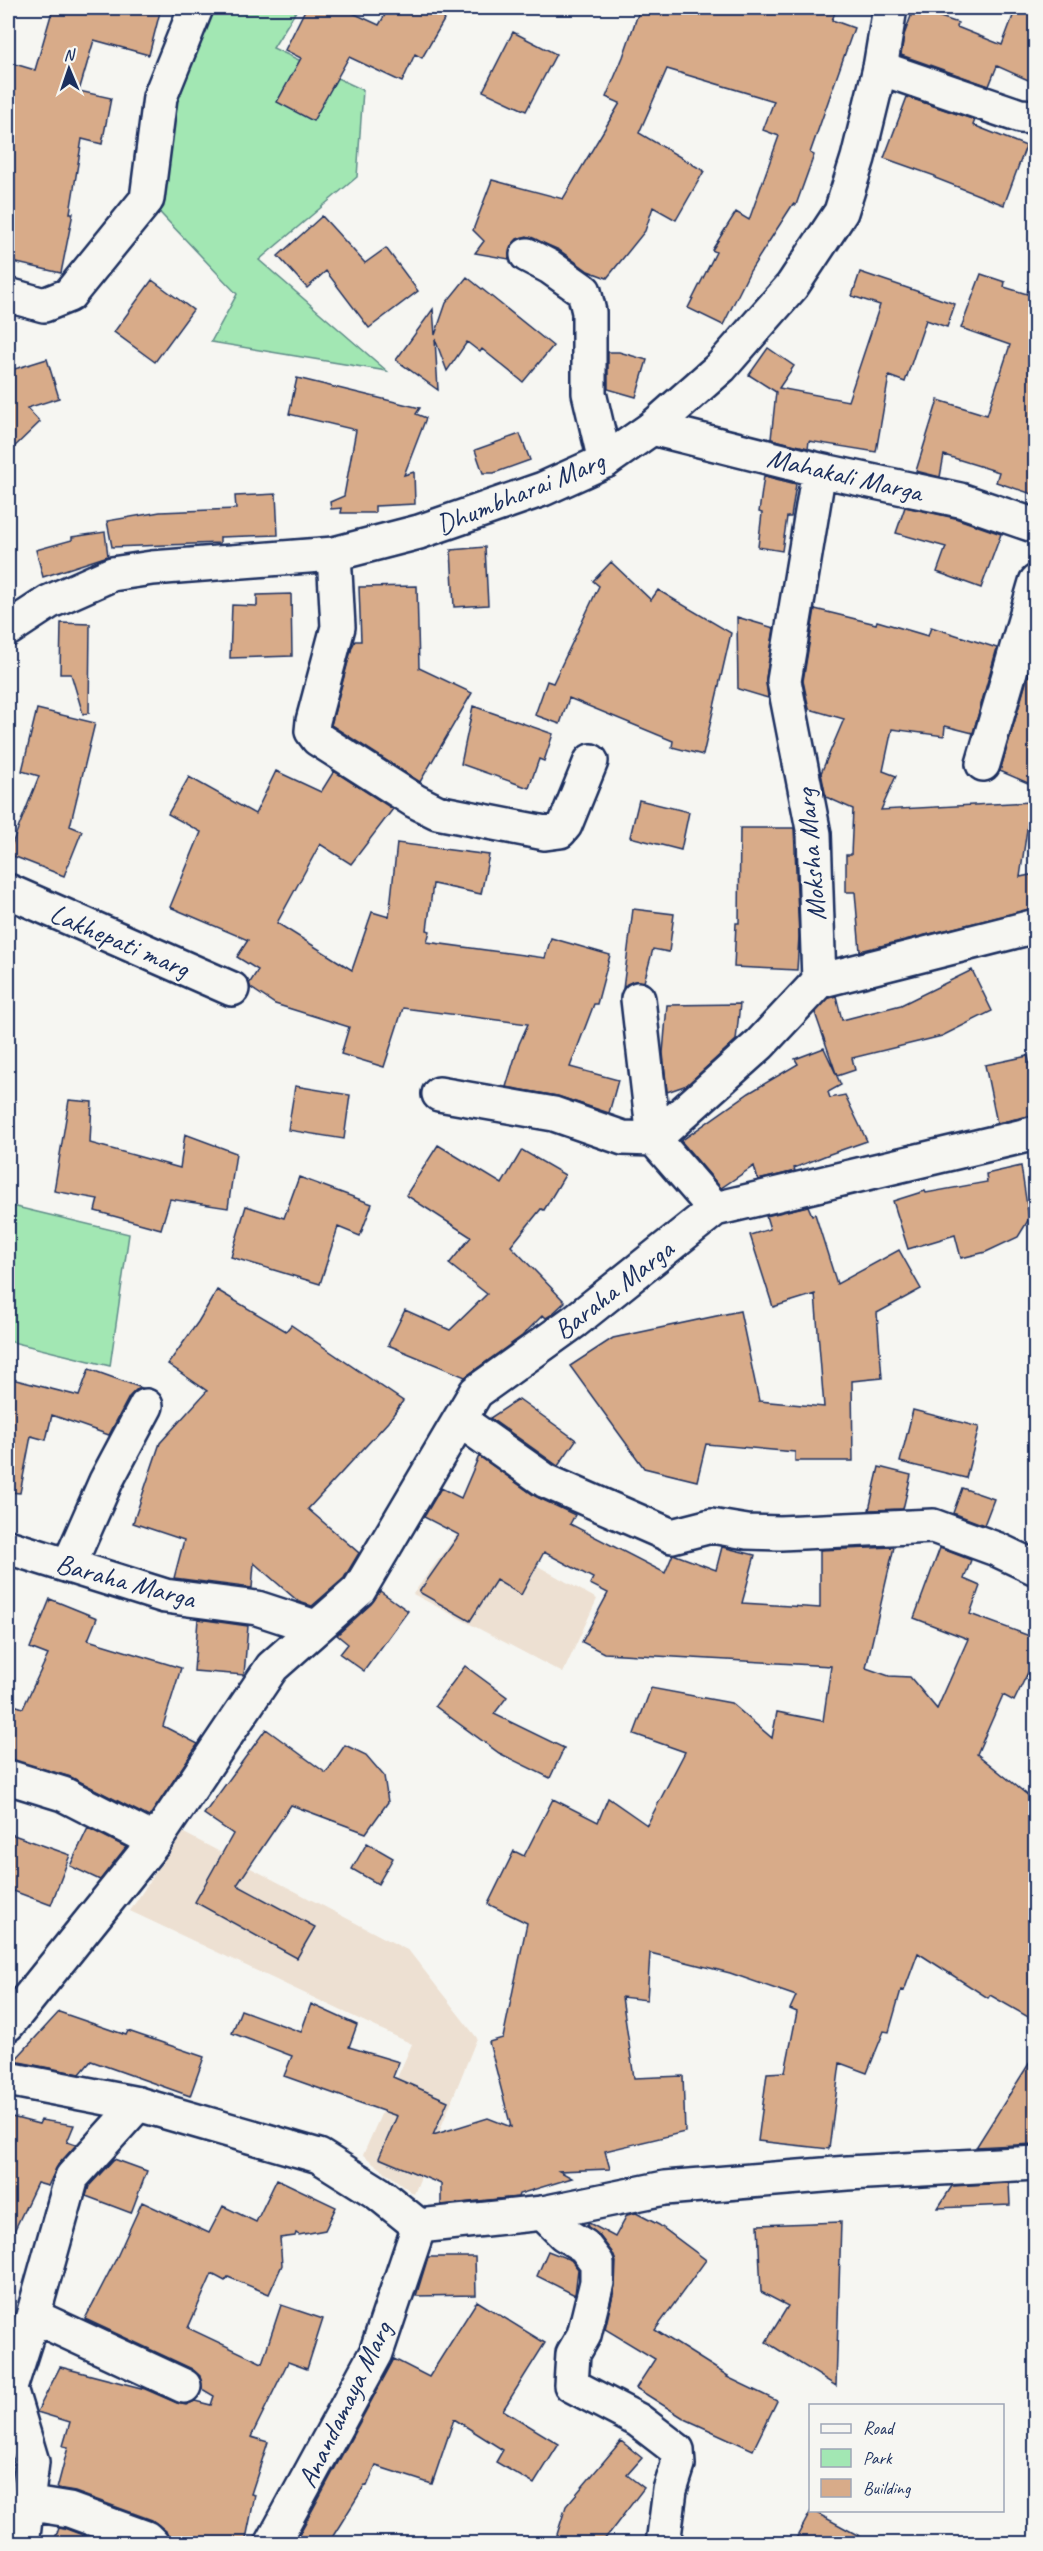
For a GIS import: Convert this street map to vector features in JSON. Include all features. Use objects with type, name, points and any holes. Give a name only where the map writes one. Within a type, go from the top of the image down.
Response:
[{"type":"street","points":[[8,295],[44,305],[69,295],[147,199],[160,97],[196,8]]},
{"type":"street","name":"Dhumbharai Marg","points":[[8,629],[49,602],[112,574],[152,568],[334,554],[419,532],[543,489],[605,461],[652,428],[721,367],[792,286],[841,212],[858,158],[880,68],[890,8]]},
{"type":"street","points":[[880,68],[1020,116],[1035,117]]},
{"type":"street","points":[[528,255],[550,267],[584,291],[589,312],[589,393],[605,461]]},
{"type":"street","name":"Mahakali Marga","points":[[652,428],[819,470],[960,500],[1035,526]]},
{"type":"street","name":"Moksha Marg","points":[[819,470],[784,681],[814,834],[819,981]]},
{"type":"street","points":[[334,554],[338,627],[313,721],[312,731],[318,739],[415,801],[437,812],[545,833],[560,831],[565,825],[591,761]]},
{"type":"street","points":[[983,764],[1035,582]]},
{"type":"street","name":"Lakhepati marg","points":[[8,891],[232,989]]},
{"type":"street","points":[[439,1094],[554,1114],[623,1138],[654,1139],[760,1044],[819,981],[1035,927]]},
{"type":"street","points":[[638,999],[654,1139],[715,1209]]},
{"type":"street","name":"Baraha Marga","points":[[8,2024],[155,1841],[272,1667],[359,1590],[461,1421],[476,1392],[575,1321],[715,1209],[1035,1133]]},
{"type":"street","points":[[69,1565],[106,1482],[146,1406]]},
{"type":"street","points":[[461,1421],[546,1481],[672,1536],[711,1526],[747,1532],[780,1533],[933,1526],[1035,1568]]},
{"type":"street","name":"Baraha Marga","points":[[8,1547],[165,1596],[257,1608],[315,1627]]},
{"type":"street","points":[[8,1777],[63,1794],[155,1841]]},
{"type":"street","points":[[8,2079],[138,2104],[319,2156],[378,2193],[419,2226],[543,2213],[665,2188],[848,2173],[1035,2163]]},
{"type":"street","points":[[22,2544],[32,2462],[10,2388],[72,2177],[138,2104]]},
{"type":"street","points":[[543,2213],[564,2234],[584,2246],[597,2262],[597,2282],[584,2335],[573,2354],[571,2385],[638,2420],[676,2450],[678,2465],[670,2490],[663,2544]]},
{"type":"street","name":"Anandamaya Marg","points":[[272,2544],[376,2353],[419,2226]]},
{"type":"street","points":[[33,2316],[183,2386]]},
{"type":"street","points":[[26,2503],[69,2510],[146,2538],[152,2544]]},
{"type":"shaded area","points":[[464,1525],[597,1599],[563,1673],[413,1594]]},
{"type":"shaded area","points":[[182,1832],[409,1951],[477,2038],[414,2194],[363,2155],[412,2044],[130,1911]]},
{"type":"green space","points":[[193,8],[298,8],[273,48],[363,90],[357,177],[259,260],[387,371],[211,342],[237,294],[147,199]]},
{"type":"green space","points":[[8,1205],[129,1234],[110,1366],[8,1341]]},
{"type":"building","points":[[53,8],[161,8],[149,55],[94,40],[79,91],[111,98],[102,144],[82,139],[70,213],[73,213],[61,273],[8,261],[8,62],[35,70]]},
{"type":"building","points":[[306,8],[342,8],[379,25],[389,8],[451,8],[422,58],[415,54],[402,82],[349,57],[313,121],[277,102],[301,58],[285,50]]},
{"type":"building","points":[[640,8],[837,8],[832,20],[854,28],[810,153],[814,155],[796,205],[793,204],[750,271],[723,325],[688,308],[716,252],[712,250],[736,212],[749,220],[779,136],[763,130],[774,101],[667,69],[639,133],[704,171],[676,220],[653,207],[645,231],[607,278],[588,271],[559,250],[527,236],[517,239],[511,246],[509,259],[475,253],[484,241],[473,230],[492,180],[563,199],[620,103],[606,97]]},
{"type":"building","points":[[914,8],[958,23],[957,27],[1002,45],[1016,8],[1035,8],[1035,83],[997,66],[989,86],[901,55],[904,35]]},
{"type":"building","points":[[513,32],[556,54],[526,111],[483,91]]},
{"type":"building","points":[[907,97],[975,120],[973,125],[1026,146],[1004,205],[935,178],[935,176],[884,158]]},
{"type":"building","points":[[322,216],[365,263],[386,248],[418,291],[369,328],[326,271],[307,288],[278,256]]},
{"type":"building","points":[[860,272],[955,304],[947,327],[926,320],[905,382],[889,376],[876,452],[809,441],[808,448],[771,439],[776,392],[749,375],[768,348],[794,366],[779,388],[848,401],[880,305],[852,296]]},
{"type":"building","points":[[981,274],[1005,282],[1004,287],[1027,294],[1030,282],[1035,283],[1035,495],[996,482],[999,472],[944,455],[940,477],[916,471],[938,400],[987,415],[1010,345],[961,328]]},
{"type":"building","points":[[467,277],[553,346],[523,382],[482,349],[480,352],[467,342],[447,371],[435,339],[438,390],[396,360],[433,309],[435,335],[446,303]]},
{"type":"building","points":[[152,280],[193,310],[155,362],[114,332]]},
{"type":"building","points":[[608,352],[619,352],[647,360],[636,397],[608,389]]},
{"type":"building","points":[[47,359],[59,398],[27,408],[40,422],[8,453],[8,371]]},
{"type":"building","points":[[297,378],[420,408],[416,414],[426,418],[404,475],[414,472],[415,504],[375,506],[375,513],[341,513],[342,508],[331,509],[330,502],[344,496],[356,430],[289,414]]},
{"type":"building","points":[[520,434],[530,460],[494,473],[483,473],[475,450]]},
{"type":"building","points":[[764,476],[796,484],[791,517],[787,517],[782,551],[758,547],[762,513],[759,512]]},
{"type":"building","points":[[276,494],[278,535],[220,537],[220,543],[112,547],[107,521],[160,512],[236,509],[235,496]]},
{"type":"building","points":[[905,507],[955,518],[1001,534],[981,588],[937,572],[946,547],[896,533]]},
{"type":"building","points":[[105,532],[108,556],[43,577],[36,550],[72,540],[72,537]]},
{"type":"building","points":[[485,547],[488,605],[454,607],[451,550]]},
{"type":"building","points":[[611,562],[651,600],[658,590],[731,633],[703,755],[672,747],[673,741],[569,698],[560,724],[535,715],[547,681],[553,683],[599,586],[593,581]]},
{"type":"building","points":[[417,586],[419,668],[472,693],[420,782],[331,725],[352,647],[355,641],[361,641],[359,587]]},
{"type":"building","points":[[291,594],[292,656],[230,658],[232,605],[257,606],[257,595]]},
{"type":"building","points":[[815,609],[876,624],[877,621],[928,636],[931,627],[997,648],[973,733],[945,726],[944,736],[892,729],[883,771],[896,776],[881,810],[1031,802],[1020,877],[1035,874],[1035,908],[860,951],[855,892],[846,892],[846,855],[851,855],[853,809],[826,797],[821,773],[844,719],[809,709],[803,681]]},
{"type":"building","points":[[737,617],[774,628],[766,678],[768,698],[738,689]]},
{"type":"building","points":[[61,623],[90,624],[89,713],[83,714],[71,674],[60,674]]},
{"type":"building","points":[[1033,659],[1035,660],[1035,786],[1000,771]]},
{"type":"building","points":[[473,706],[553,734],[544,761],[539,759],[529,788],[461,764]]},
{"type":"building","points":[[37,709],[95,723],[70,826],[82,831],[64,876],[8,854],[39,776],[22,771]]},
{"type":"building","points":[[276,771],[321,792],[334,771],[393,809],[351,864],[320,844],[277,923],[352,970],[372,912],[389,917],[397,843],[489,855],[481,894],[433,884],[427,930],[430,931],[427,942],[545,958],[551,938],[610,955],[597,1004],[594,1004],[570,1067],[618,1080],[609,1113],[557,1096],[506,1087],[519,1044],[528,1024],[403,1008],[384,1067],[341,1054],[349,1027],[275,1004],[251,988],[249,984],[258,970],[237,957],[248,940],[170,907],[201,832],[168,814],[189,777],[255,814]]},
{"type":"building","points":[[639,800],[689,812],[681,850],[630,837]]},
{"type":"building","points":[[740,828],[794,828],[799,936],[797,970],[734,967],[736,923],[739,923]]},
{"type":"building","points":[[633,909],[674,914],[669,952],[653,949],[644,982],[635,981],[627,984],[623,989]]},
{"type":"building","points":[[972,970],[992,1011],[942,1036],[852,1058],[855,1070],[837,1076],[815,1013],[829,998],[836,996],[842,1020],[901,1005]]},
{"type":"building","points":[[740,1004],[736,1040],[687,1085],[667,1092],[663,1053],[667,1005]]},
{"type":"building","points":[[824,1048],[841,1085],[828,1092],[830,1098],[845,1095],[867,1141],[794,1168],[795,1171],[758,1180],[754,1166],[721,1188],[681,1141],[749,1093],[798,1064],[795,1059]]},
{"type":"building","points":[[1028,1056],[1035,1092],[1035,1115],[997,1123],[985,1065]]},
{"type":"building","points":[[295,1086],[350,1095],[344,1139],[288,1130]]},
{"type":"building","points":[[69,1100],[92,1102],[90,1143],[180,1168],[185,1134],[236,1153],[228,1208],[170,1199],[161,1229],[95,1211],[98,1199],[54,1191]]},
{"type":"building","points":[[438,1145],[502,1184],[522,1150],[565,1175],[544,1210],[541,1209],[511,1246],[565,1302],[546,1318],[543,1315],[522,1336],[465,1377],[388,1345],[405,1310],[450,1330],[487,1294],[449,1264],[471,1237],[406,1195]]},
{"type":"building","points":[[1021,1166],[1029,1219],[1018,1237],[986,1252],[961,1258],[955,1235],[908,1249],[893,1201],[925,1191],[926,1193],[987,1182],[986,1174]]},
{"type":"building","points":[[299,1177],[372,1204],[360,1236],[338,1227],[320,1284],[231,1257],[246,1206],[284,1218]]},
{"type":"building","points":[[808,1206],[812,1215],[815,1214],[837,1284],[899,1250],[921,1289],[877,1313],[882,1378],[852,1381],[853,1461],[795,1461],[795,1452],[706,1444],[697,1481],[644,1468],[570,1366],[613,1338],[740,1311],[759,1401],[824,1407],[815,1294],[773,1307],[750,1235],[770,1229],[766,1216]]},
{"type":"building","points":[[217,1290],[286,1331],[291,1325],[403,1401],[388,1422],[308,1509],[359,1553],[344,1578],[312,1606],[299,1602],[254,1563],[252,1588],[174,1578],[184,1540],[133,1523],[160,1443],[207,1391],[168,1364],[198,1322]]},
{"type":"building","points":[[89,1369],[142,1388],[129,1397],[109,1435],[52,1415],[46,1440],[31,1436],[20,1493],[8,1492],[8,1378],[79,1396]]},
{"type":"building","points":[[519,1399],[576,1440],[558,1466],[490,1418]]},
{"type":"building","points":[[913,1410],[979,1427],[966,1478],[900,1462]]},
{"type":"building","points":[[479,1456],[535,1496],[575,1515],[570,1524],[665,1573],[673,1554],[716,1570],[722,1547],[755,1555],[742,1603],[820,1608],[820,1550],[894,1547],[866,1668],[889,1676],[910,1677],[937,1709],[968,1639],[914,1618],[940,1548],[971,1560],[964,1579],[980,1586],[970,1614],[1035,1638],[1035,1658],[1014,1701],[1003,1695],[977,1754],[1035,1801],[1035,2021],[990,1995],[988,1998],[918,1953],[904,1991],[901,1990],[889,2032],[884,2031],[867,2073],[840,2063],[829,2149],[758,2141],[767,2073],[785,2072],[797,2012],[790,2009],[796,1996],[730,1973],[650,1953],[647,2000],[622,1997],[634,2078],[683,2076],[685,2132],[605,2151],[610,2169],[559,2171],[572,2178],[519,2194],[518,2197],[441,2205],[441,2184],[379,2158],[397,2116],[284,2076],[292,2056],[232,2033],[241,2010],[301,2032],[311,2004],[357,2025],[349,2047],[399,2062],[393,2077],[448,2101],[433,2135],[488,2118],[511,2127],[489,2042],[503,2038],[527,1923],[488,1904],[514,1851],[524,1856],[553,1799],[598,1822],[608,1798],[647,1825],[685,1752],[634,1734],[651,1688],[731,1703],[772,1738],[777,1712],[823,1721],[831,1666],[604,1653],[582,1642],[608,1593],[590,1584],[593,1578],[544,1552],[521,1595],[496,1580],[470,1621],[419,1592],[459,1535],[424,1517],[441,1488],[461,1498]]},
{"type":"building","points":[[879,1467],[911,1475],[903,1509],[869,1510]]},
{"type":"building","points":[[962,1488],[994,1499],[984,1525],[953,1513]]},
{"type":"building","points":[[380,1591],[408,1611],[364,1671],[340,1654],[348,1644],[337,1635],[371,1604]]},
{"type":"building","points":[[50,1599],[97,1618],[88,1640],[181,1668],[163,1726],[198,1744],[149,1817],[71,1777],[8,1759],[8,1703],[23,1708],[48,1655],[30,1648]]},
{"type":"building","points":[[198,1619],[248,1626],[244,1675],[194,1671]]},
{"type":"building","points":[[465,1666],[507,1697],[494,1714],[564,1748],[550,1778],[499,1753],[435,1706]]},
{"type":"building","points":[[266,1729],[326,1773],[345,1745],[366,1755],[384,1776],[388,1802],[366,1833],[291,1805],[237,1885],[315,1927],[297,1958],[195,1902],[233,1834],[204,1814]]},
{"type":"building","points":[[88,1828],[126,1847],[100,1880],[70,1866]]},
{"type":"building","points":[[8,1833],[70,1855],[51,1905],[8,1889]]},
{"type":"building","points":[[367,1843],[393,1858],[378,1884],[352,1869]]},
{"type":"building","points":[[59,2012],[126,2035],[128,2031],[204,2057],[190,2096],[91,2061],[80,2074],[14,2061]]},
{"type":"building","points":[[1035,2054],[1035,2144],[976,2147],[977,2146]]},
{"type":"building","points":[[8,2116],[39,2124],[41,2120],[74,2125],[67,2142],[76,2145],[58,2165],[48,2186],[37,2183],[8,2244]]},
{"type":"building","points":[[114,2159],[147,2171],[131,2213],[86,2196],[89,2186]]},
{"type":"building","points":[[277,2179],[336,2207],[325,2230],[299,2235],[296,2233],[295,2236],[280,2238],[282,2265],[269,2294],[228,2277],[225,2281],[212,2274],[188,2328],[262,2363],[281,2305],[323,2319],[307,2369],[288,2362],[251,2437],[268,2442],[251,2494],[255,2495],[245,2544],[170,2544],[166,2531],[152,2520],[75,2492],[57,2489],[68,2447],[63,2446],[70,2422],[37,2412],[60,2367],[145,2389],[177,2403],[186,2405],[195,2401],[211,2405],[214,2396],[202,2389],[200,2376],[192,2369],[85,2319],[142,2202],[209,2233],[223,2206],[256,2222]]},
{"type":"building","points":[[1009,2183],[1010,2205],[938,2208],[952,2186]]},
{"type":"building","points":[[636,2213],[659,2225],[706,2260],[655,2330],[727,2377],[777,2401],[753,2450],[685,2419],[636,2388],[655,2359],[605,2329],[615,2286],[616,2262],[612,2252],[599,2235],[587,2226],[589,2223],[615,2237],[627,2215]]},
{"type":"building","points":[[841,2222],[836,2386],[766,2342],[788,2306],[761,2292],[758,2225]]},
{"type":"building","points":[[548,2251],[571,2260],[578,2269],[575,2295],[537,2276]]},
{"type":"building","points":[[428,2257],[475,2257],[476,2295],[416,2296]]},
{"type":"building","points":[[477,2301],[545,2343],[503,2410],[559,2444],[534,2484],[496,2462],[503,2450],[454,2419],[432,2484],[376,2466],[367,2486],[365,2485],[328,2544],[294,2544],[394,2359],[429,2377]]},
{"type":"building","points":[[621,2441],[642,2458],[627,2475],[644,2488],[601,2544],[554,2544],[566,2506]]},
{"type":"building","points":[[810,2512],[815,2512],[874,2544],[793,2544]]},
{"type":"building","points":[[59,2527],[64,2528],[106,2544],[53,2544]]}]
